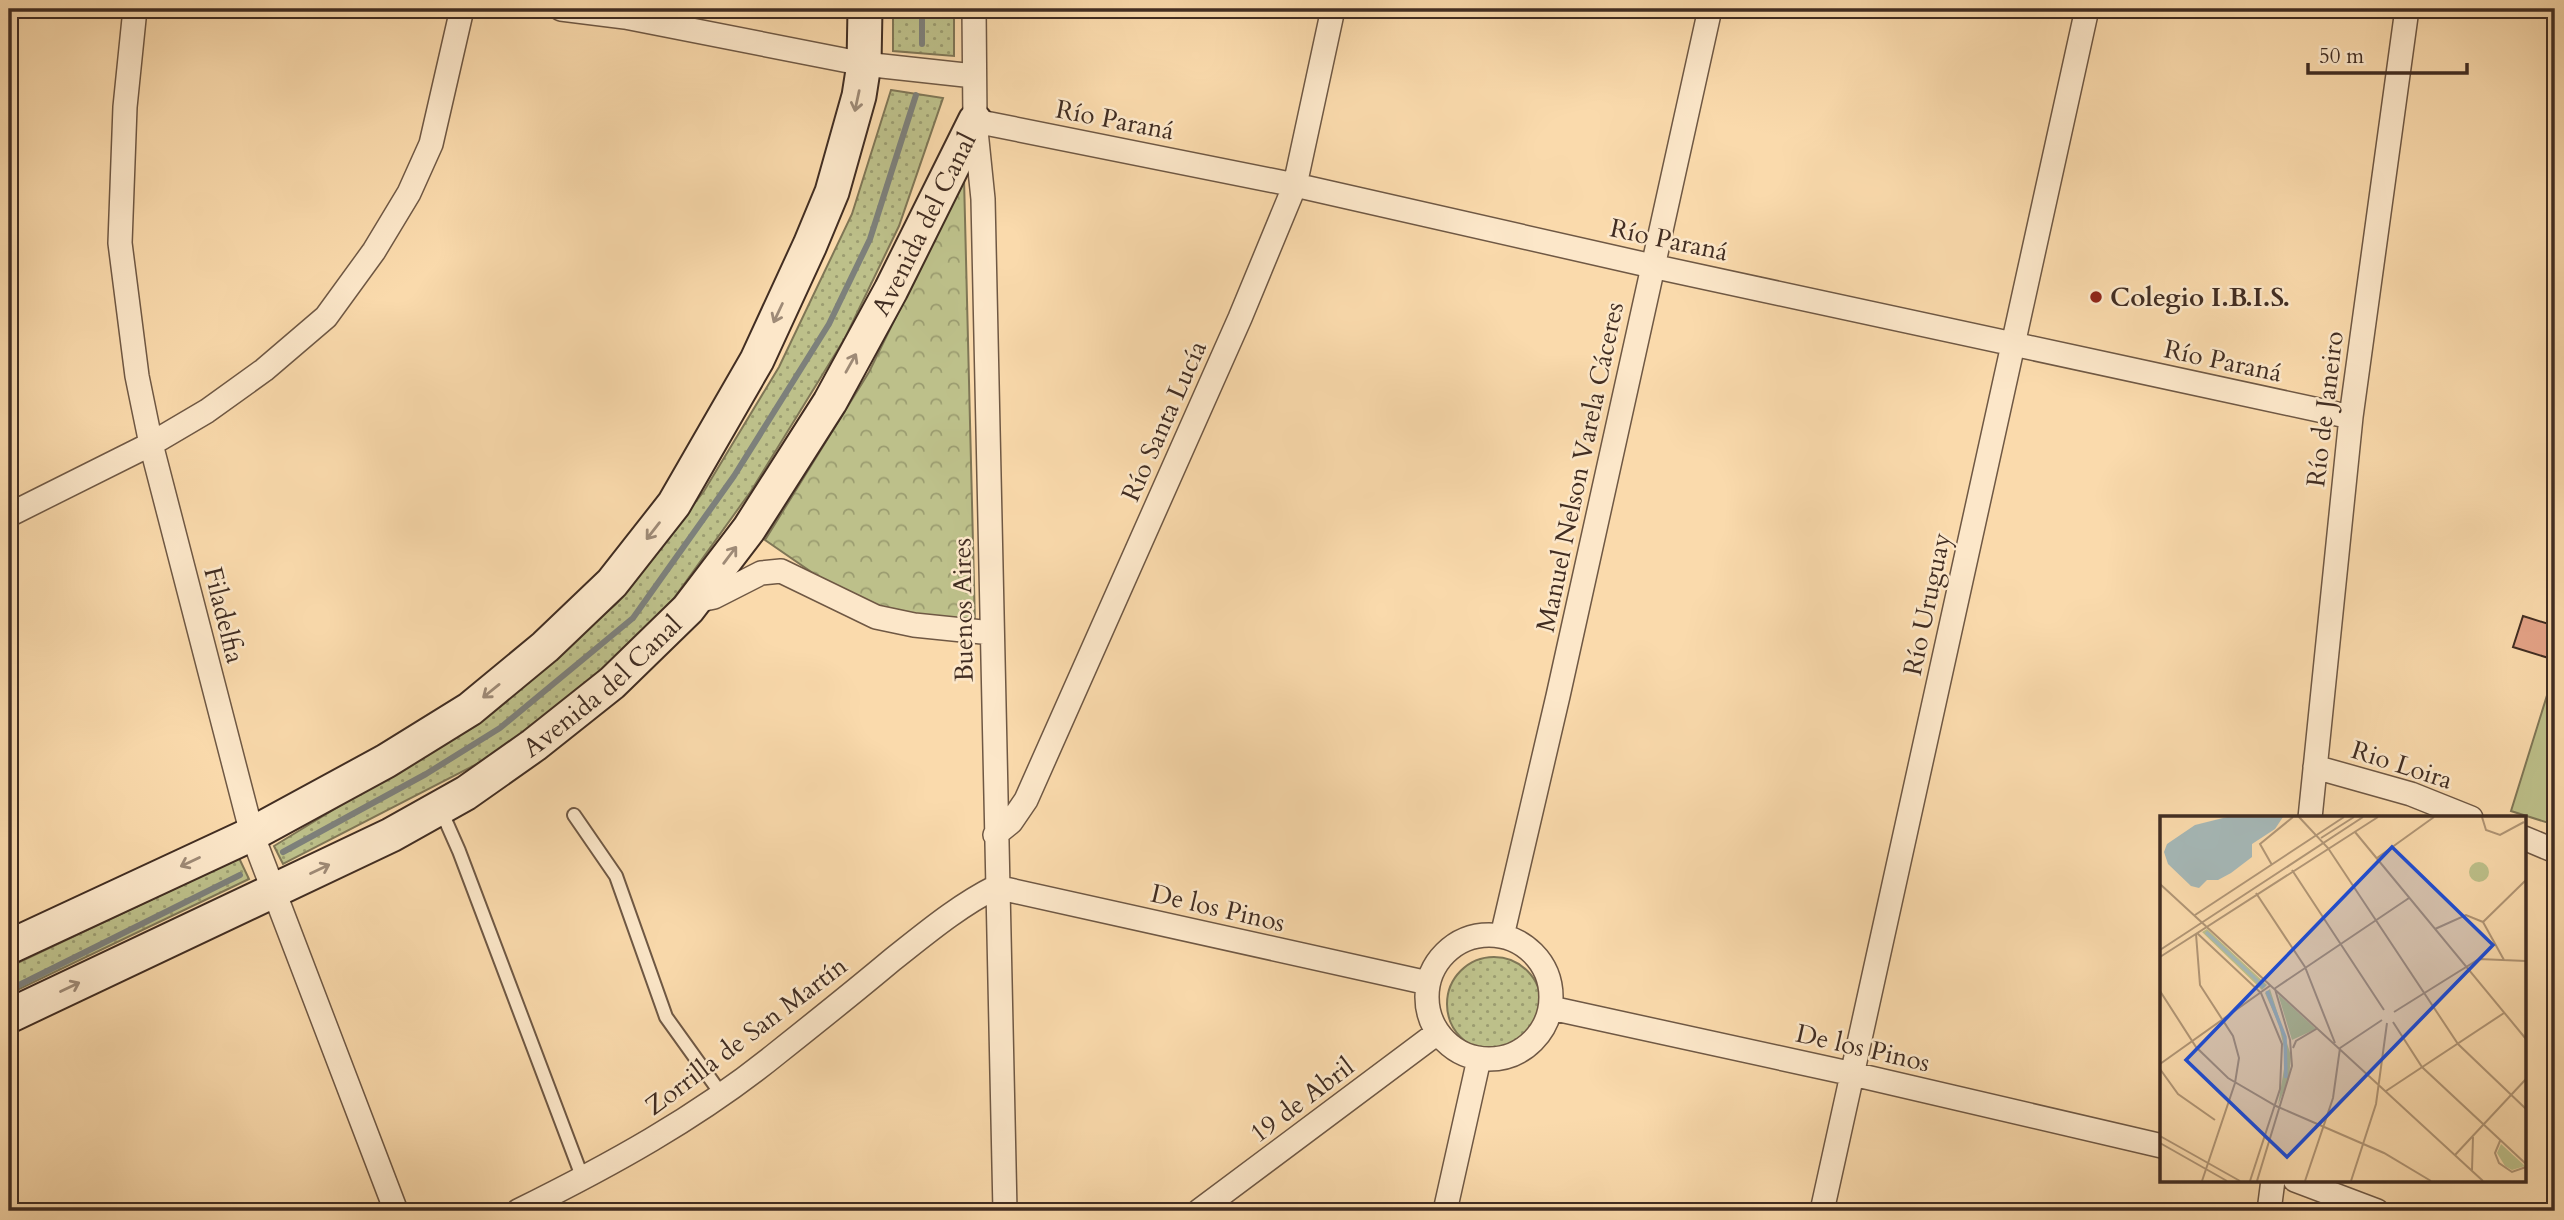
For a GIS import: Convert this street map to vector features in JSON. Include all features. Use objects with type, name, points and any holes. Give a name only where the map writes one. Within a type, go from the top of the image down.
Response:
[{"type":"street","name":"Filadelfia","points":[[135,9],[125,107],[120,243],[137,376],[151,444],[252,834],[396,1211]]},
{"type":"street","points":[[9,515],[151,444],[207,411],[264,370],[326,317],[374,251],[409,193],[431,144],[462,9]]},
{"type":"street","points":[[561,9],[625,17],[864,64],[974,76]]},
{"type":"street","points":[[9,947],[252,834],[386,761],[470,709],[545,647],[612,583],[674,504],[757,360],[832,192],[847,143],[864,64],[865,9]]},
{"type":"street","name":"Buenos Aires","points":[[974,9],[975,121],[984,199],[996,887],[1005,1211]]},
{"type":"street","name":"Río Santa Lucía","points":[[995,835],[1011,822],[1027,800],[1240,317],[1295,185],[1333,9]]},
{"type":"street","name":"Manuel Nelson Varela Cáceres","points":[[1502,936],[1710,9]]},
{"type":"street","name":"Río Uruguay","points":[[1822,1211],[2087,9]]},
{"type":"street","name":"Río de Janeiro","points":[[2310,816],[2351,417],[2407,9]]},
{"type":"street","name":"Río Paraná","points":[[975,121],[1295,185],[1653,266],[2351,417]]},
{"type":"street","name":"Avenida del Canal","points":[[9,1016],[391,835],[466,793],[534,745],[596,696],[695,601],[749,529],[830,402],[891,290],[975,121]]},
{"type":"street","points":[[695,601],[714,597],[761,573],[781,571],[877,617],[914,625],[992,634]]},
{"type":"street","name":"Rio Loira","points":[[2315,767],[2411,794],[2468,816]]},
{"type":"street","points":[[2526,839],[2555,851]]},
{"type":"street","name":"De los Pinos","points":[[996,887],[1428,983]]},
{"type":"street","name":"Zorrilla de San Martín","points":[[518,1211],[642,1147],[722,1095],[932,928],[996,887]]},
{"type":"street","points":[[1483,935],[1502,936],[1520,943],[1535,955],[1546,970],[1551,989],[1551,1008],[1545,1026],[1533,1042],[1517,1053],[1499,1059],[1479,1059],[1463,1054],[1449,1045],[1437,1032],[1426,1000],[1428,983],[1435,965],[1447,950],[1464,940],[1483,935]]},
{"type":"street","name":"De los Pinos","points":[[1551,1008],[1853,1073],[2160,1146]]},
{"type":"street","name":"19 de Abril","points":[[1199,1211],[1437,1032]]},
{"type":"street","points":[[1445,1211],[1479,1059]]},
{"type":"street","points":[[2269,1211],[2273,1182]]},
{"type":"street","points":[[2300,1182],[2377,1211]]},
{"type":"lane","points":[[440,808],[464,864],[583,1179]]},
{"type":"lane","points":[[574,816],[616,876],[666,1017],[722,1095]]},
{"type":"green space","points":[[893,9],[954,9],[954,56],[893,51]]},
{"type":"green space","points":[[891,90],[943,98],[899,226],[845,338],[751,491],[654,626],[506,749],[283,864],[274,846],[485,717],[617,603],[704,491],[779,367],[852,214]]},
{"type":"green space","points":[[964,178],[975,625],[868,611],[765,540],[869,372]]},
{"type":"green space","points":[[2555,674],[2555,825],[2511,811]]},
{"type":"green space","points":[[239,858],[249,879],[9,994],[9,967]]},
{"type":"green space","points":[[1494,957],[1512,961],[1527,971],[1537,986],[1541,1004],[1537,1022],[1527,1037],[1512,1047],[1494,1051],[1476,1047],[1461,1037],[1451,1022],[1447,1004],[1451,986],[1461,971],[1476,961]]},
{"type":"building","points":[[2523,616],[2555,626],[2555,660],[2513,647]]},
{"type":"waterway","points":[[922,9],[922,44]]},
{"type":"waterway","points":[[283,852],[426,774],[500,728],[633,618],[734,476],[829,324],[870,239],[916,95]]},
{"type":"waterway","points":[[9,990],[240,875]]},
{"type":"place","name":"Colegio I.B.I.S.","points":[[2096,297]]}]
